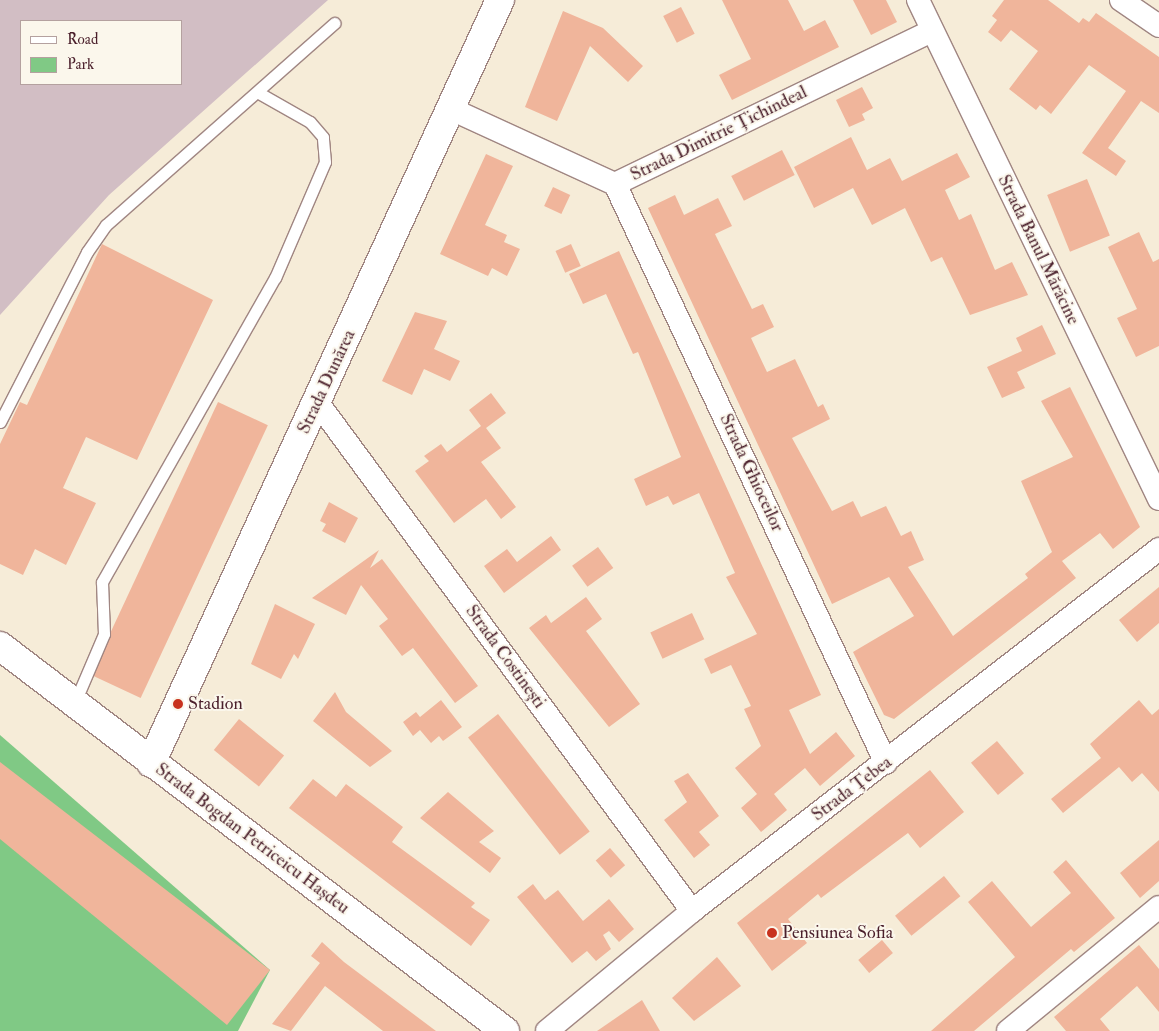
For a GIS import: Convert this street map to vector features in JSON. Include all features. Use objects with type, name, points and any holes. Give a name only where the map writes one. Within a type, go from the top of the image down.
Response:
[{"type":"street","name":"Strada Dunărea","points":[[151,763],[318,403],[500,0]]},
{"type":"street","name":"Strada Banul Mărăcine","points":[[918,0],[1159,500]]},
{"type":"street","points":[[1121,0],[1159,26]]},
{"type":"street","name":"Strada Dimitrie Țichindeal","points":[[451,109],[616,184],[932,31]]},
{"type":"street","name":"Strada Ghioceilor","points":[[616,184],[886,763]]},
{"type":"street","name":"Strada Costinești","points":[[318,403],[692,911]]},
{"type":"street","name":"Strada Țebea","points":[[547,1031],[692,911],[886,763],[1159,550]]},
{"type":"street","name":"Strada Bogdan Petriceicu Hașdeu","points":[[0,646],[505,1031]]},
{"type":"street","points":[[1008,1031],[1159,907]]},
{"type":"lane","points":[[0,422],[87,252],[106,225],[259,93],[334,23]]},
{"type":"lane","points":[[74,703],[104,634],[102,582],[116,552],[275,278],[325,162],[323,137],[310,122],[259,93]]},
{"type":"shaded area","points":[[0,0],[328,0],[109,195],[0,315]]},
{"type":"green space","points":[[0,735],[270,970],[238,1031],[0,1031]]},
{"type":"building","points":[[722,0],[788,0],[804,31],[825,20],[839,47],[732,100],[719,75],[751,59]]},
{"type":"building","points":[[853,0],[886,0],[897,22],[871,35]]},
{"type":"building","points":[[1004,0],[1048,0],[1079,23],[1083,18],[1089,22],[1096,13],[1159,57],[1159,113],[1141,101],[1108,148],[1126,161],[1116,176],[1082,153],[1126,91],[1089,65],[1051,114],[1040,105],[1036,110],[1009,89],[1038,51],[1011,30],[1001,42],[988,32],[997,20],[992,16]]},
{"type":"building","points":[[681,7],[695,34],[677,43],[663,16]]},
{"type":"building","points":[[563,11],[603,28],[643,66],[628,82],[590,46],[557,121],[525,107]]},
{"type":"building","points":[[862,87],[873,108],[862,114],[865,120],[849,127],[836,100]]},
{"type":"building","points":[[851,137],[867,170],[890,158],[902,181],[957,153],[970,177],[945,190],[959,220],[971,214],[995,270],[1012,262],[1028,295],[970,315],[942,257],[931,262],[905,208],[872,225],[853,188],[814,208],[794,167]]},
{"type":"building","points":[[782,150],[795,175],[744,201],[731,176]]},
{"type":"building","points":[[486,154],[513,166],[485,225],[507,235],[504,242],[520,249],[507,276],[492,268],[488,276],[440,254]]},
{"type":"building","points":[[1087,179],[1110,236],[1070,252],[1047,195]]},
{"type":"building","points":[[553,187],[570,195],[561,214],[544,206]]},
{"type":"building","points":[[675,195],[684,215],[718,198],[732,226],[715,234],[752,309],[763,304],[774,327],[751,338],[767,372],[795,359],[818,407],[823,404],[830,419],[792,438],[832,511],[853,501],[861,517],[886,506],[901,536],[911,531],[924,560],[908,567],[953,636],[1028,578],[1025,574],[1052,552],[1021,481],[1073,457],[1041,401],[1070,387],[1140,527],[1113,549],[1100,533],[1062,561],[1076,578],[894,719],[884,715],[853,652],[914,616],[889,577],[832,604],[648,208]]},
{"type":"building","points":[[1139,232],[1153,262],[1159,259],[1159,346],[1136,357],[1117,318],[1137,309],[1108,247]]},
{"type":"building","points":[[102,244],[213,300],[137,460],[86,437],[63,488],[96,503],[66,565],[35,549],[23,575],[0,564],[0,444],[20,402],[27,405]]},
{"type":"building","points":[[571,244],[581,266],[565,273],[555,251]]},
{"type":"building","points":[[619,251],[821,695],[789,710],[810,754],[836,732],[855,756],[820,786],[805,768],[774,794],[787,810],[761,832],[741,808],[757,794],[735,768],[761,746],[744,709],[751,706],[731,665],[711,674],[704,659],[757,634],[726,577],[735,573],[699,493],[673,505],[668,496],[646,506],[634,479],[681,457],[638,352],[633,354],[606,294],[583,304],[569,274]]},
{"type":"building","points":[[415,312],[447,321],[434,349],[460,361],[450,381],[424,369],[412,395],[382,381]]},
{"type":"building","points":[[1042,325],[1056,354],[1017,372],[1025,388],[1002,398],[987,367],[1022,351],[1016,338]]},
{"type":"building","points":[[491,393],[506,413],[486,428],[501,448],[481,462],[516,507],[501,519],[486,499],[454,523],[415,471],[429,461],[424,456],[441,444],[447,452],[481,426],[469,410]]},
{"type":"building","points":[[218,402],[268,425],[141,698],[91,675]]},
{"type":"building","points":[[329,502],[358,518],[345,543],[322,531],[326,524],[320,521]]},
{"type":"building","points":[[551,536],[561,550],[504,593],[484,566],[507,549],[517,562]]},
{"type":"building","points":[[598,547],[613,568],[587,587],[572,566]]},
{"type":"building","points":[[379,550],[370,568],[382,559],[478,686],[455,703],[413,648],[402,656],[379,626],[388,619],[361,585],[346,615],[312,598]]},
{"type":"building","points":[[1159,587],[1159,623],[1137,642],[1119,620]]},
{"type":"building","points":[[586,597],[602,619],[586,631],[640,704],[609,727],[529,628],[546,615],[551,623]]},
{"type":"building","points":[[275,604],[315,624],[298,659],[294,654],[281,679],[251,664]]},
{"type":"building","points":[[692,613],[704,639],[663,659],[650,632]]},
{"type":"building","points":[[335,692],[346,712],[392,751],[370,767],[313,721]]},
{"type":"building","points":[[441,700],[462,727],[443,741],[439,736],[431,743],[420,730],[413,736],[403,722],[416,712],[420,717]]},
{"type":"building","points":[[1139,700],[1152,715],[1159,709],[1159,792],[1142,773],[1132,782],[1119,767],[1063,813],[1051,799],[1101,758],[1090,744]]},
{"type":"building","points":[[498,714],[590,831],[560,855],[468,737]]},
{"type":"building","points":[[239,719],[284,756],[259,787],[214,750]]},
{"type":"building","points":[[997,741],[1024,773],[998,795],[971,763]]},
{"type":"building","points":[[0,762],[270,970],[227,1025],[0,839]]},
{"type":"building","points":[[930,770],[964,812],[920,848],[908,833],[821,898],[818,894],[788,919],[807,943],[772,971],[737,923]]},
{"type":"building","points":[[688,773],[719,816],[699,832],[710,845],[694,858],[664,820],[687,802],[674,781]]},
{"type":"building","points":[[313,779],[336,797],[346,784],[403,827],[392,842],[475,903],[471,907],[490,920],[471,946],[289,808]]},
{"type":"building","points":[[448,792],[494,831],[479,842],[501,858],[490,873],[420,818]]},
{"type":"building","points":[[1159,840],[1159,881],[1140,898],[1120,873]]},
{"type":"building","points":[[610,848],[625,865],[611,878],[596,860]]},
{"type":"building","points":[[1066,860],[1115,918],[1074,952],[1071,949],[974,1031],[931,1031],[1015,957],[968,902],[992,881],[1031,927],[1071,893],[1053,872]]},
{"type":"building","points":[[944,876],[960,896],[911,936],[895,916]]},
{"type":"building","points":[[533,884],[545,900],[558,890],[583,921],[609,899],[634,929],[619,942],[609,931],[603,935],[611,949],[596,961],[587,951],[572,963],[517,897]]},
{"type":"building","points":[[882,940],[893,953],[869,973],[858,960]]},
{"type":"building","points":[[322,942],[344,962],[436,1031],[383,1031],[325,986],[291,1031],[272,1024],[320,963],[311,956]]},
{"type":"building","points":[[1139,945],[1159,969],[1159,1012],[1137,986],[1100,1019],[1110,1031],[1066,1031],[1054,1017]]},
{"type":"building","points":[[717,957],[741,986],[694,1021],[672,998]]},
{"type":"building","points":[[642,1000],[660,1031],[597,1031]]},
{"type":"place","name":"Stadion","points":[[178,704]]},
{"type":"place","name":"Pensiunea Sofia","points":[[772,933]]}]
